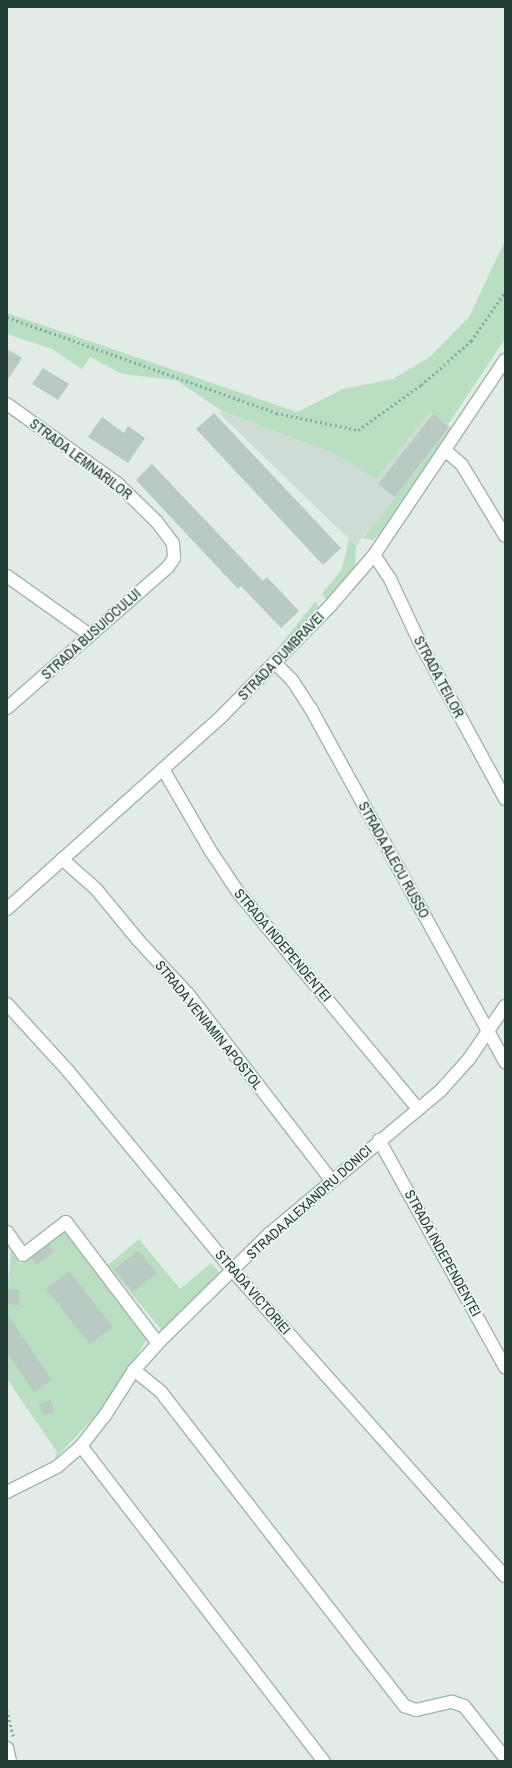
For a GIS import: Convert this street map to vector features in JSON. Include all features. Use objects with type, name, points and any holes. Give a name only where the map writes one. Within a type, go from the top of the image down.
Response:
[{"type":"street","name":"STRADA DUMBRAVEI","points":[[7,909],[164,769],[276,664],[374,555],[446,451],[505,360]]},
{"type":"street","name":"STRADA LEMNARILOR","points":[[7,404],[117,483],[157,522],[173,543],[174,558]]},
{"type":"street","points":[[446,451],[462,465],[505,536]]},
{"type":"street","name":"STRADA TEILOR","points":[[374,555],[390,579],[419,641],[505,799]]},
{"type":"street","name":"STRADA BUSUIOCULUI","points":[[7,708],[168,567],[174,558]]},
{"type":"street","points":[[7,576],[90,635]]},
{"type":"street","name":"STRADA ALECU RUSSO","points":[[276,664],[292,680],[311,709],[505,1062]]},
{"type":"street","name":"STRADA INDEPENDENŢEI","points":[[164,769],[210,850],[238,892],[418,1108]]},
{"type":"street","name":"STRADA VENIAMIN APOSTOL","points":[[62,859],[96,889],[138,940],[188,994],[332,1181]]},
{"type":"street","name":"STRADA VICTORIEI","points":[[7,1004],[69,1072],[234,1271],[505,1576]]},
{"type":"street","name":"STRADA ALEXANDRU DONICI","points":[[7,1492],[57,1467],[81,1446],[104,1417],[134,1370],[158,1343],[234,1271],[269,1234],[379,1140],[441,1090],[469,1059],[505,1006]]},
{"type":"street","name":"STRADA INDEPENDENȚEI","points":[[379,1140],[505,1367]]},
{"type":"street","points":[[7,1232],[23,1255],[66,1222],[158,1343]]},
{"type":"street","points":[[134,1370],[161,1392],[405,1706],[416,1710],[452,1702],[464,1706],[505,1758]]},
{"type":"street","points":[[81,1446],[324,1761]]},
{"type":"street","points":[[10,1761],[12,1747]]},
{"type":"path","points":[[7,317],[276,413],[358,430],[421,385],[471,341],[505,292]]},
{"type":"path","points":[[7,1710],[12,1747]]},
{"type":"shaded area","points":[[222,411],[335,454],[376,478],[430,412],[450,427],[356,546],[219,413]]},
{"type":"green space","points":[[504,243],[505,339],[447,426],[430,412],[376,479],[335,454],[222,411],[176,380],[122,374],[90,357],[82,369],[52,349],[7,334],[7,313],[297,412],[343,389],[393,379],[431,356],[469,317]]},
{"type":"green space","points":[[450,427],[454,430],[383,531],[373,540],[363,538]]},
{"type":"green space","points":[[349,539],[356,546],[355,568],[327,600],[322,594],[342,569]]},
{"type":"green space","points":[[316,601],[318,609],[280,651],[277,649]]},
{"type":"green space","points":[[64,1228],[147,1339],[107,1403],[55,1459],[57,1452],[7,1379],[7,1296],[11,1251],[20,1264]]},
{"type":"green space","points":[[139,1239],[180,1289],[211,1263],[222,1275],[163,1332],[108,1265]],"holes":[[[138,1250],[157,1273],[115,1269],[115,1268]]]},
{"type":"building","points":[[7,349],[22,358],[7,381]]},
{"type":"building","points":[[43,368],[69,384],[58,400],[32,384]]},
{"type":"building","points":[[214,413],[341,548],[323,565],[196,429]]},
{"type":"building","points":[[433,414],[449,427],[395,497],[378,484]]},
{"type":"building","points":[[102,417],[124,433],[128,426],[145,438],[128,463],[88,437]]},
{"type":"building","points":[[152,464],[263,581],[267,577],[299,611],[281,628],[241,586],[238,589],[136,480]]},
{"type":"building","points":[[49,1245],[54,1251],[37,1265],[31,1258]]},
{"type":"building","points":[[138,1250],[157,1273],[133,1292],[114,1269]]},
{"type":"building","points":[[69,1271],[113,1327],[90,1344],[46,1289]]},
{"type":"building","points":[[8,1289],[20,1290],[19,1305],[7,1304]]},
{"type":"building","points":[[7,1314],[52,1380],[34,1392],[7,1353]]},
{"type":"building","points":[[51,1400],[54,1412],[43,1415],[39,1404]]}]
